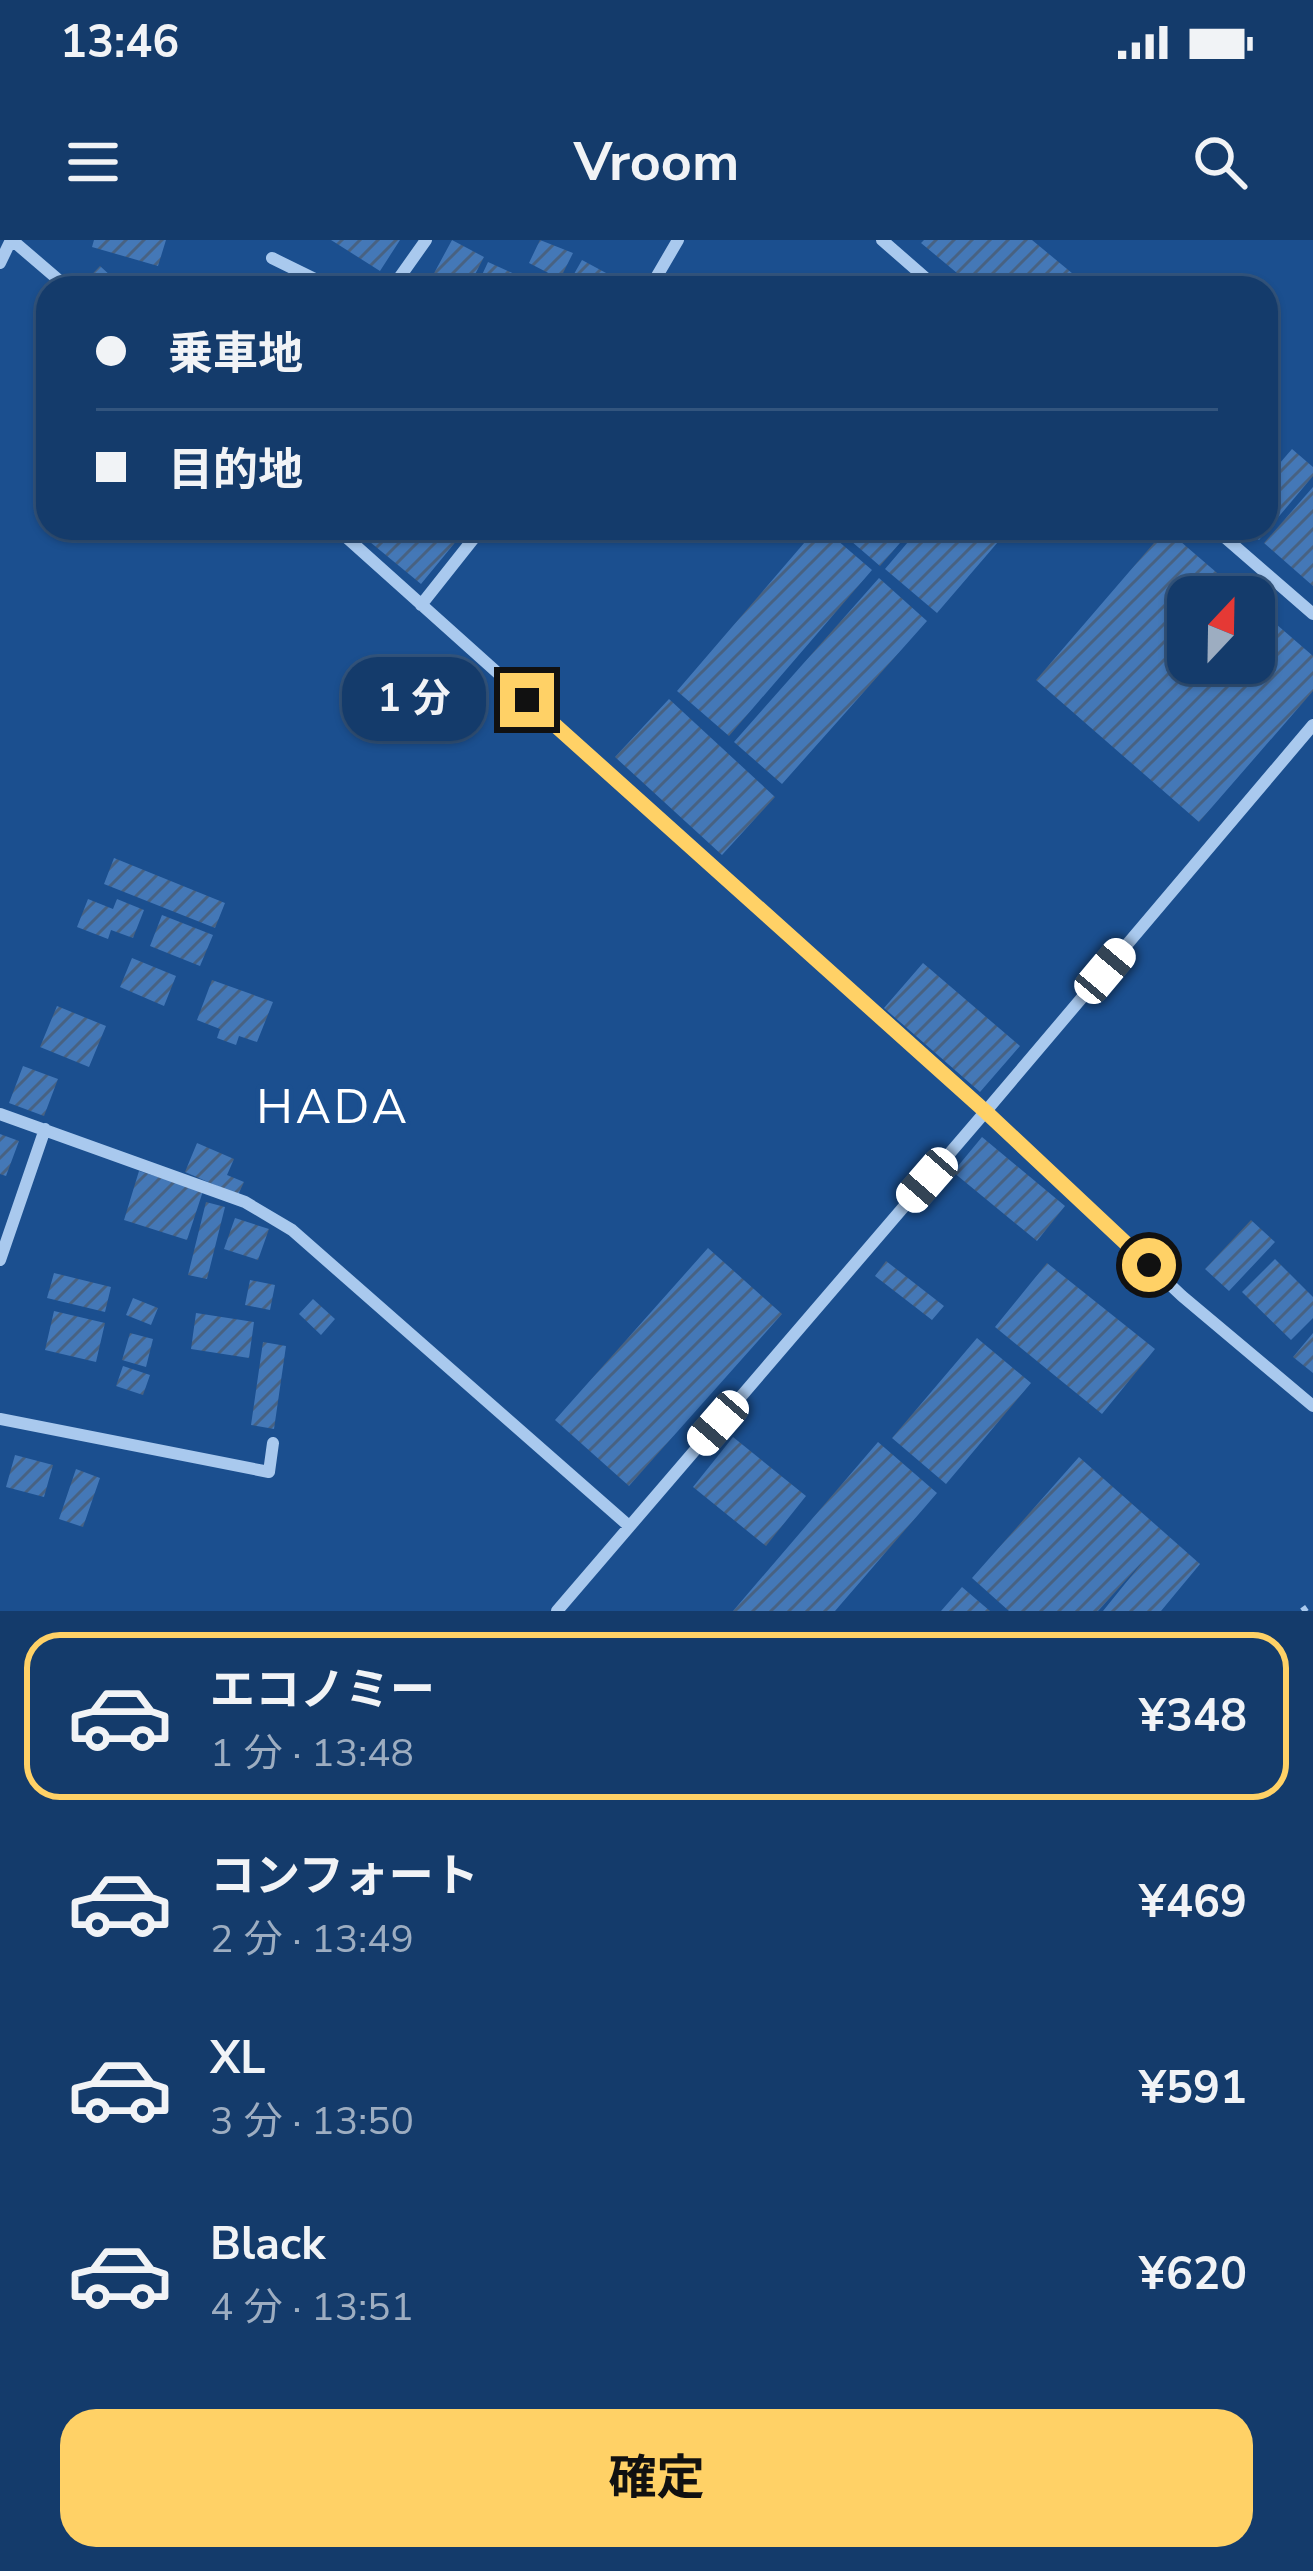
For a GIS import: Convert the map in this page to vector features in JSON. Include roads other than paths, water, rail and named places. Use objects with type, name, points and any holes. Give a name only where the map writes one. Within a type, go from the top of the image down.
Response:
[{"type":"street","points":[[0,263],[12,240],[54,276]]},
{"type":"street","points":[[400,276],[426,240]]},
{"type":"street","points":[[657,276],[677,240]]},
{"type":"street","points":[[882,240],[924,276]]},
{"type":"street","points":[[272,258],[309,276]]},
{"type":"street","points":[[349,540],[986,1112],[1182,1295],[1313,1406]]},
{"type":"street","points":[[421,605],[472,540]]},
{"type":"street","points":[[1228,540],[1313,614]]},
{"type":"street","points":[[557,1611],[1313,725]]},
{"type":"street","points":[[0,1114],[245,1202],[292,1230],[629,1526]]},
{"type":"street","points":[[0,1260],[4,1236],[45,1129]]},
{"type":"street","points":[[0,1419],[269,1472],[272,1443]]},
{"type":"district","name":"HADA","points":[[333,1107]]}]
